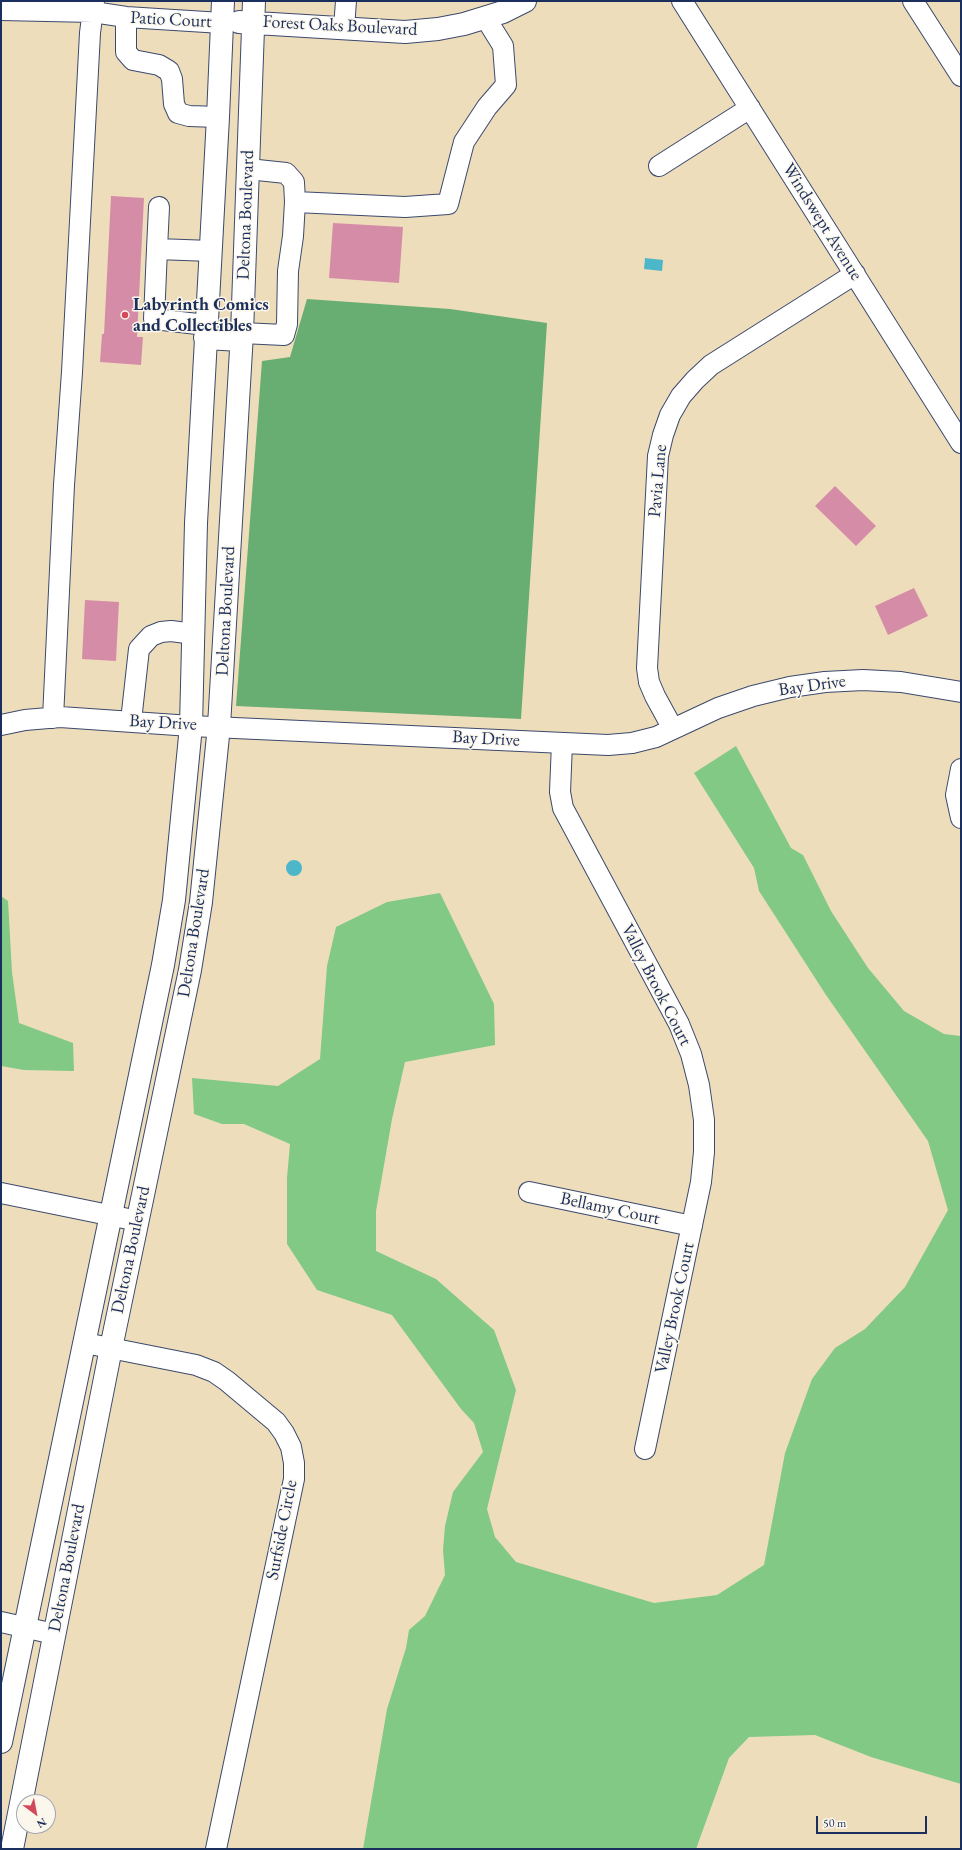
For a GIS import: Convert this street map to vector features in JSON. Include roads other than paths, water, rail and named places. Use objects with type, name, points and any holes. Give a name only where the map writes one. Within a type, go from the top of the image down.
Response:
[{"type":"main road","name":"Deltona Boulevard","points":[[1,1742],[85,1343],[168,936],[174,900],[191,726],[196,523],[223,1]]},
{"type":"main road","name":"Forest Oaks Boulevard","points":[[222,23],[253,12],[344,28],[406,32],[431,30],[464,24],[491,11],[525,1]]},
{"type":"main road","name":"Deltona Boulevard","points":[[12,1849],[110,1348],[190,970],[200,910],[219,726],[242,337],[253,12]]},
{"type":"main road","points":[[206,331],[242,337]]},
{"type":"street","points":[[344,28],[346,1]]},
{"type":"street","name":"Windswept Avenue","points":[[682,1],[961,443]]},
{"type":"street","points":[[914,1],[961,76]]},
{"type":"street","name":"Patio Court","points":[[1,10],[94,6],[126,17],[222,23]]},
{"type":"street","points":[[53,718],[64,485],[72,372],[89,40],[94,6]]},
{"type":"street","points":[[295,202],[405,207],[448,204],[464,142],[487,107],[506,85],[503,46],[491,11]]},
{"type":"street","points":[[126,17],[126,52],[133,60],[159,65],[169,71],[172,79],[174,104],[178,113],[189,116],[218,117]]},
{"type":"street","points":[[659,166],[750,108]]},
{"type":"street","points":[[242,337],[284,334],[287,324],[288,271],[293,236],[295,202],[294,182],[286,173],[270,170],[248,169]]},
{"type":"street","points":[[159,207],[154,319],[206,331]]},
{"type":"street","points":[[157,249],[210,251]]},
{"type":"street","name":"Pavia Lane","points":[[673,729],[649,682],[647,668],[658,456],[662,435],[670,415],[681,396],[690,385],[711,366],[855,274]]},
{"type":"street","points":[[131,721],[139,649],[151,636],[161,632],[171,631],[194,634]]},
{"type":"street","name":"Bay Drive","points":[[1,725],[25,720],[53,718],[131,721],[191,726],[219,726],[608,745],[632,743],[656,736],[718,708],[753,696],[790,687],[825,682],[863,680],[901,682],[961,692]]},
{"type":"street","name":"Valley Brook Court","points":[[562,743],[560,792],[563,808],[679,1024],[699,1085],[704,1120],[704,1152],[701,1182],[645,1450]]},
{"type":"street","points":[[961,769],[956,795],[961,818]]},
{"type":"street","name":"Bellamy Court","points":[[529,1192],[692,1226]]},
{"type":"street","points":[[1,1193],[138,1221]]},
{"type":"street","name":"Surfside Circle","points":[[85,1343],[196,1365],[214,1372],[276,1422],[284,1433],[291,1447],[294,1463],[294,1480],[216,1849]]},
{"type":"street","points":[[1,1622],[54,1634]]},
{"type":"water","points":[[645,258],[663,260],[662,271],[644,269]]},
{"type":"water","points":[[294,860],[300,862],[302,868],[300,874],[294,876],[288,874],[286,868],[288,862]]},
{"type":"place","name":"Labyrinth Comics and Collectibles","points":[[125,315]]}]
